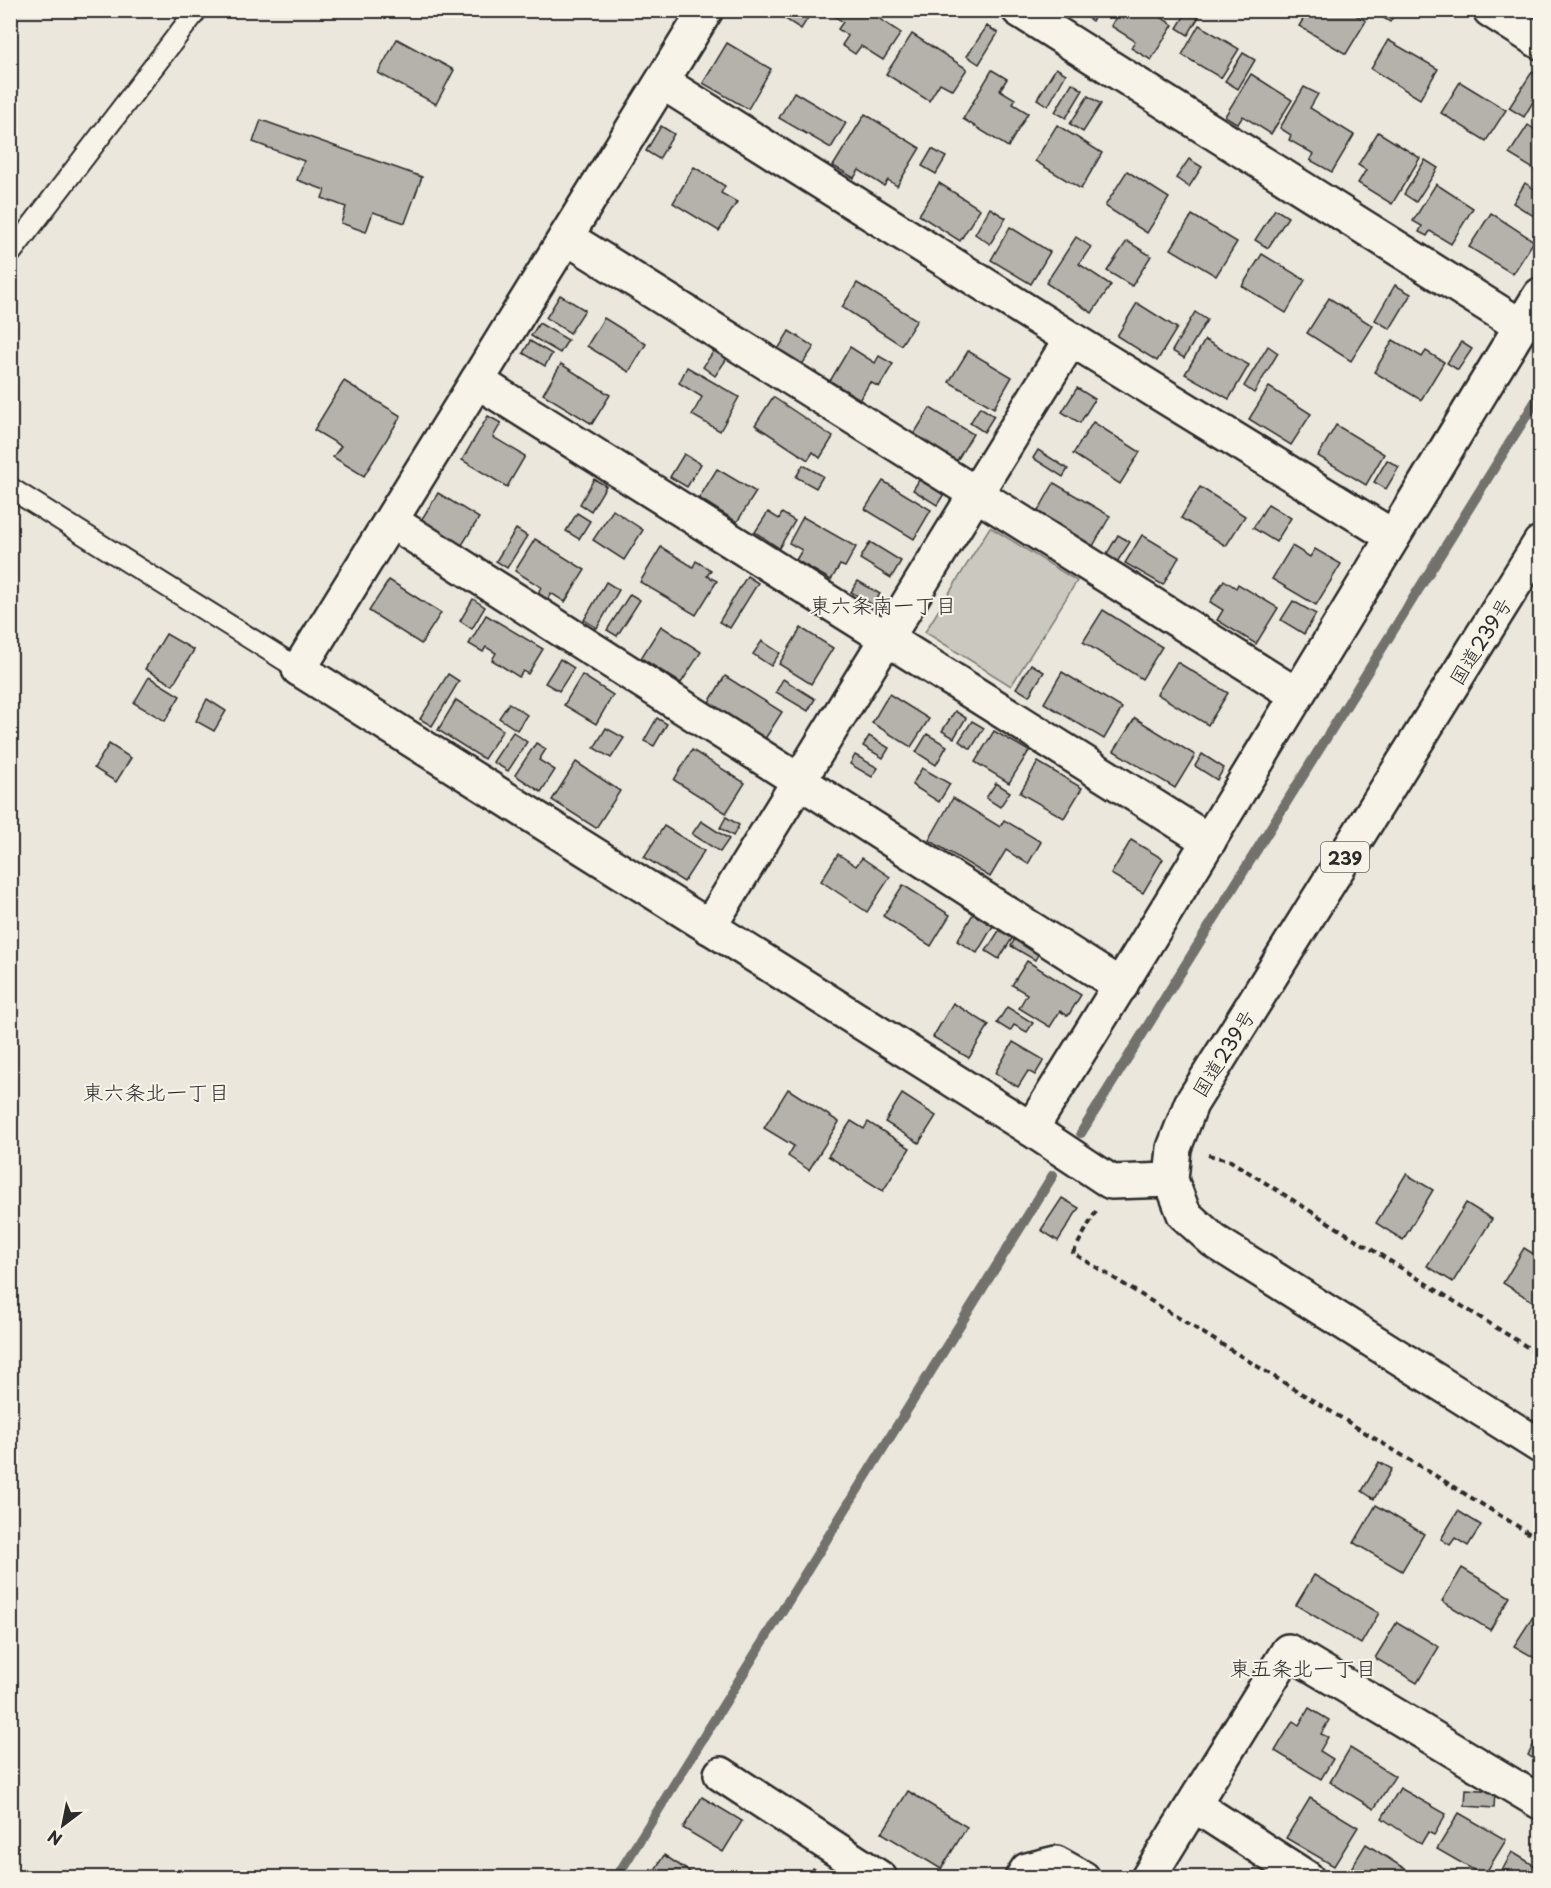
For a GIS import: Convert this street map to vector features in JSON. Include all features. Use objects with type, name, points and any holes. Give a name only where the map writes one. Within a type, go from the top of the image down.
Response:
[{"type":"main road","points":[[706,10],[299,669],[1031,1129],[1111,1182],[1171,1180]]},
{"type":"main road","points":[[1019,10],[1521,326]]},
{"type":"main road","points":[[1490,10],[1540,42]]},
{"type":"main road","points":[[662,82],[1071,339],[1392,536]]},
{"type":"main road","points":[[566,237],[1297,695]]},
{"type":"main road","points":[[1031,1129],[1121,986],[1540,295]]},
{"type":"main road","points":[[709,927],[1071,339]]},
{"type":"main road","points":[[477,381],[1209,841]]},
{"type":"main road","points":[[391,521],[1121,986]]},
{"type":"main road","name":"国道239号","points":[[1540,543],[1191,1104],[1174,1148],[1171,1180],[1184,1214],[1214,1241],[1540,1446]]},
{"type":"main road","points":[[1148,1878],[1288,1651],[1540,1802]]},
{"type":"main road","points":[[721,1774],[880,1878]]},
{"type":"main road","points":[[1194,1805],[1307,1878]]},
{"type":"main road","points":[[1022,1878],[1027,1870],[1056,1863],[1083,1878]]},
{"type":"lane","points":[[10,254],[197,10]]},
{"type":"lane","points":[[10,488],[299,669]]},
{"type":"path","points":[[1174,1148],[1229,1160],[1540,1355]]},
{"type":"path","points":[[1111,1182],[1073,1253],[1540,1540]]},
{"type":"shaded area","points":[[990,527],[1077,581],[1011,686],[925,632]]},
{"type":"building","points":[[771,10],[813,10],[801,29]]},
{"type":"building","points":[[834,10],[866,10],[901,33],[883,60],[861,46],[855,54],[842,45],[848,36],[838,29],[843,22],[831,14]]},
{"type":"building","points":[[1076,10],[1099,10],[1092,21]]},
{"type":"building","points":[[1120,10],[1150,10],[1173,25],[1151,60],[1131,48],[1135,41],[1111,26]]},
{"type":"building","points":[[1188,10],[1203,10],[1188,35],[1177,28]]},
{"type":"building","points":[[1309,10],[1348,10],[1366,21],[1346,54],[1299,26]]},
{"type":"building","points":[[1371,10],[1397,10],[1390,22]]},
{"type":"building","points":[[1199,25],[1239,49],[1221,78],[1182,55]]},
{"type":"building","points":[[987,26],[998,33],[979,64],[967,56]]},
{"type":"building","points":[[912,34],[967,69],[953,90],[940,83],[929,101],[886,74]]},
{"type":"building","points":[[397,39],[454,70],[436,104],[378,73]]},
{"type":"building","points":[[1388,40],[1438,69],[1420,99],[1371,69]]},
{"type":"building","points":[[727,43],[771,69],[748,109],[703,83]]},
{"type":"building","points":[[1243,53],[1255,60],[1238,89],[1225,81]]},
{"type":"building","points":[[1056,68],[1066,74],[1048,106],[1037,99]]},
{"type":"building","points":[[992,70],[1007,79],[1000,90],[1015,99],[1013,104],[1028,113],[1008,147],[963,119]]},
{"type":"building","points":[[1532,72],[1540,77],[1540,90],[1524,117],[1509,108]]},
{"type":"building","points":[[1251,74],[1292,100],[1271,134],[1243,116],[1238,124],[1225,116]]},
{"type":"building","points":[[1460,82],[1506,110],[1486,141],[1441,113]]},
{"type":"building","points":[[1072,83],[1083,90],[1066,118],[1055,112]]},
{"type":"building","points":[[1304,87],[1318,94],[1310,108],[1354,135],[1332,172],[1310,160],[1314,154],[1289,140],[1291,135],[1280,128]]},
{"type":"building","points":[[794,92],[846,123],[831,148],[779,118]]},
{"type":"building","points":[[1088,96],[1101,104],[1083,132],[1070,124]]},
{"type":"building","points":[[865,114],[920,148],[897,186],[888,180],[884,186],[859,170],[854,178],[833,166]]},
{"type":"building","points":[[261,120],[422,177],[405,223],[373,212],[366,232],[341,223],[346,207],[322,198],[325,190],[297,180],[304,161],[253,142]]},
{"type":"building","points":[[1057,125],[1102,153],[1081,189],[1035,161]]},
{"type":"building","points":[[1528,125],[1540,133],[1540,173],[1509,154]]},
{"type":"building","points":[[661,126],[674,134],[659,159],[646,151]]},
{"type":"building","points":[[1378,132],[1420,158],[1392,204],[1358,183],[1366,170],[1358,165]]},
{"type":"building","points":[[932,149],[946,157],[936,174],[922,166]]},
{"type":"building","points":[[1189,159],[1202,167],[1189,187],[1176,178]]},
{"type":"building","points":[[1425,160],[1438,168],[1416,202],[1404,194]]},
{"type":"building","points":[[694,167],[725,186],[721,193],[737,202],[719,231],[673,203]]},
{"type":"building","points":[[1127,171],[1169,198],[1147,233],[1105,206]]},
{"type":"building","points":[[939,183],[980,209],[960,241],[919,215]]},
{"type":"building","points":[[1525,183],[1540,193],[1540,220],[1513,203]]},
{"type":"building","points":[[1436,184],[1473,208],[1451,244],[1430,231],[1427,236],[1419,232],[1422,226],[1413,221]]},
{"type":"building","points":[[990,208],[1006,218],[990,244],[975,234]]},
{"type":"building","points":[[1275,209],[1288,217],[1268,248],[1255,240]]},
{"type":"building","points":[[1491,213],[1534,241],[1513,274],[1469,247]]},
{"type":"building","points":[[1192,215],[1237,242],[1216,276],[1171,249]]},
{"type":"building","points":[[1010,227],[1050,252],[1031,284],[991,260]]},
{"type":"building","points":[[1076,237],[1091,247],[1079,264],[1111,285],[1092,313],[1046,283]]},
{"type":"building","points":[[1127,241],[1151,256],[1132,286],[1107,271]]},
{"type":"building","points":[[1262,254],[1305,280],[1286,313],[1242,286]]},
{"type":"building","points":[[857,283],[917,320],[901,345],[842,307]]},
{"type":"building","points":[[1395,285],[1411,294],[1390,329],[1375,320]]},
{"type":"building","points":[[560,295],[585,310],[570,333],[546,318]]},
{"type":"building","points":[[1329,298],[1373,326],[1351,361],[1307,333]]},
{"type":"building","points":[[1137,303],[1177,328],[1157,361],[1117,336]]},
{"type":"building","points":[[1195,312],[1207,320],[1184,358],[1172,351]]},
{"type":"building","points":[[604,318],[646,344],[629,372],[587,346]]},
{"type":"building","points":[[539,323],[568,340],[560,353],[531,336]]},
{"type":"building","points":[[789,331],[814,347],[801,366],[777,351]]},
{"type":"building","points":[[1205,340],[1249,365],[1229,399],[1185,374]]},
{"type":"building","points":[[1393,340],[1422,357],[1426,351],[1444,362],[1421,400],[1374,372]]},
{"type":"building","points":[[530,341],[552,354],[545,366],[523,353]]},
{"type":"building","points":[[1461,342],[1472,349],[1458,370],[1447,363]]},
{"type":"building","points":[[1268,346],[1278,353],[1254,393],[1244,386]]},
{"type":"building","points":[[850,347],[875,363],[879,356],[893,364],[879,387],[870,382],[860,399],[830,381]]},
{"type":"building","points":[[715,349],[728,357],[715,376],[703,367]]},
{"type":"building","points":[[968,351],[1012,377],[994,408],[949,382]]},
{"type":"building","points":[[561,364],[610,395],[592,424],[543,394]]},
{"type":"building","points":[[687,367],[739,397],[720,431],[692,415],[702,397],[679,383]]},
{"type":"building","points":[[344,381],[401,416],[364,476],[333,457],[341,446],[314,430]]},
{"type":"building","points":[[1269,387],[1311,414],[1291,445],[1249,419]]},
{"type":"building","points":[[1077,388],[1095,399],[1080,423],[1062,412]]},
{"type":"building","points":[[773,397],[833,437],[820,458],[813,452],[808,460],[755,425]]},
{"type":"building","points":[[980,407],[994,416],[984,432],[970,423]]},
{"type":"building","points":[[930,408],[973,434],[955,464],[912,437]]},
{"type":"building","points":[[488,416],[501,423],[493,437],[525,456],[507,487],[462,460]]},
{"type":"building","points":[[1093,422],[1140,452],[1120,484],[1073,454]]},
{"type":"building","points":[[1336,425],[1384,454],[1366,485],[1318,456]]},
{"type":"building","points":[[1038,450],[1068,469],[1063,477],[1033,458]]},
{"type":"building","points":[[684,454],[701,464],[687,487],[670,477]]},
{"type":"building","points":[[1387,460],[1399,467],[1386,489],[1374,482]]},
{"type":"building","points":[[803,465],[823,476],[816,488],[796,477]]},
{"type":"building","points":[[717,469],[756,492],[737,522],[699,498]]},
{"type":"building","points":[[594,479],[606,486],[591,511],[580,504]]},
{"type":"building","points":[[919,480],[944,494],[937,505],[913,490]]},
{"type":"building","points":[[883,481],[931,510],[914,539],[865,509]]},
{"type":"building","points":[[1054,483],[1110,516],[1093,546],[1037,513]]},
{"type":"building","points":[[1200,487],[1245,516],[1226,546],[1181,518]]},
{"type":"building","points":[[438,493],[479,518],[460,548],[420,522]]},
{"type":"building","points":[[1268,504],[1291,518],[1276,542],[1253,528]]},
{"type":"building","points":[[613,510],[643,530],[624,560],[593,540]]},
{"type":"building","points":[[768,512],[779,519],[782,513],[795,521],[779,548],[755,532]]},
{"type":"building","points":[[577,513],[590,521],[579,539],[566,531]]},
{"type":"building","points":[[803,517],[856,547],[845,567],[840,565],[831,580],[796,560],[802,550],[789,543]]},
{"type":"building","points":[[516,529],[527,536],[507,568],[496,561]]},
{"type":"building","points":[[1118,535],[1130,542],[1117,562],[1106,555]]},
{"type":"building","points":[[1142,535],[1179,557],[1163,585],[1125,563]]},
{"type":"building","points":[[535,539],[585,570],[565,602],[551,593],[547,600],[538,593],[541,587],[515,571]]},
{"type":"building","points":[[870,542],[901,561],[891,578],[860,559]]},
{"type":"building","points":[[1292,546],[1310,557],[1315,549],[1341,564],[1316,605],[1272,579]]},
{"type":"building","points":[[661,547],[693,567],[696,561],[711,570],[707,576],[717,581],[696,615],[640,582]]},
{"type":"building","points":[[747,576],[758,583],[730,628],[719,622]]},
{"type":"building","points":[[389,580],[441,613],[421,644],[369,611]]},
{"type":"building","points":[[1224,580],[1236,588],[1238,584],[1278,608],[1256,644],[1217,620],[1223,610],[1210,602]]},
{"type":"building","points":[[858,581],[880,594],[873,605],[851,592]]},
{"type":"building","points":[[606,582],[619,590],[597,628],[584,620]]},
{"type":"building","points":[[630,594],[640,600],[617,636],[607,630]]},
{"type":"building","points":[[473,599],[485,607],[472,629],[460,621]]},
{"type":"building","points":[[1293,601],[1316,614],[1304,634],[1281,620]]},
{"type":"building","points":[[1103,610],[1162,647],[1142,679],[1083,642]]},
{"type":"building","points":[[486,615],[543,649],[528,674],[523,671],[519,677],[492,660],[496,653],[486,647],[483,652],[469,644]]},
{"type":"building","points":[[661,626],[701,652],[681,683],[641,658]]},
{"type":"building","points":[[801,628],[833,648],[811,684],[779,664]]},
{"type":"building","points":[[166,634],[194,650],[173,685],[145,669]]},
{"type":"building","points":[[762,641],[780,653],[771,666],[753,654]]},
{"type":"building","points":[[560,659],[574,668],[559,691],[545,683]]},
{"type":"building","points":[[1177,662],[1228,693],[1208,725],[1157,694]]},
{"type":"building","points":[[1031,664],[1044,672],[1029,696],[1016,688]]},
{"type":"building","points":[[1062,672],[1122,708],[1104,739],[1044,703]]},
{"type":"building","points":[[448,674],[459,681],[432,726],[420,719]]},
{"type":"building","points":[[582,675],[613,695],[596,724],[564,705]]},
{"type":"building","points":[[725,676],[782,712],[763,742],[706,707]]},
{"type":"building","points":[[149,677],[180,696],[165,721],[134,703]]},
{"type":"building","points":[[783,679],[815,699],[808,711],[776,692]]},
{"type":"building","points":[[889,694],[929,719],[911,747],[872,723]]},
{"type":"building","points":[[207,699],[226,711],[214,731],[196,721]]},
{"type":"building","points":[[456,700],[503,730],[484,759],[438,730]]},
{"type":"building","points":[[509,703],[527,715],[517,730],[499,718]]},
{"type":"building","points":[[955,711],[966,718],[954,738],[942,731]]},
{"type":"building","points":[[657,718],[667,724],[654,746],[644,741]]},
{"type":"building","points":[[1135,718],[1195,755],[1175,788],[1114,751]]},
{"type":"building","points":[[972,721],[984,728],[971,749],[959,741]]},
{"type":"building","points":[[606,728],[624,738],[611,758],[594,748]]},
{"type":"building","points":[[994,731],[1029,751],[1009,783],[975,762]]},
{"type":"building","points":[[513,732],[527,742],[508,771],[493,762]]},
{"type":"building","points":[[927,734],[947,746],[936,765],[916,752]]},
{"type":"building","points":[[869,736],[889,748],[883,758],[863,746]]},
{"type":"building","points":[[536,743],[546,749],[539,760],[555,770],[541,792],[515,775]]},
{"type":"building","points":[[109,744],[131,758],[116,782],[94,768]]},
{"type":"building","points":[[692,750],[745,783],[726,813],[674,780]]},
{"type":"building","points":[[1202,754],[1224,768],[1217,780],[1195,766]]},
{"type":"building","points":[[855,755],[878,768],[872,777],[850,764]]},
{"type":"building","points":[[576,762],[620,791],[596,828],[552,800]]},
{"type":"building","points":[[1038,762],[1082,788],[1064,818],[1020,793]]},
{"type":"building","points":[[922,768],[950,784],[939,802],[912,785]]},
{"type":"building","points":[[996,783],[1010,792],[1000,807],[986,798]]},
{"type":"building","points":[[953,798],[1000,827],[1004,820],[1041,842],[1028,864],[1006,850],[990,877],[929,840]]},
{"type":"building","points":[[726,817],[739,825],[733,836],[720,828]]},
{"type":"building","points":[[701,821],[729,839],[720,852],[692,834]]},
{"type":"building","points":[[664,826],[704,851],[684,882],[644,857]]},
{"type":"building","points":[[1131,840],[1163,859],[1143,893],[1111,874]]},
{"type":"building","points":[[838,854],[856,866],[862,858],[890,877],[867,912],[821,881]]},
{"type":"building","points":[[903,885],[950,915],[931,946],[883,916]]},
{"type":"building","points":[[973,914],[993,926],[977,953],[957,941]]},
{"type":"building","points":[[1000,929],[1013,937],[999,959],[986,951]]},
{"type":"building","points":[[1017,935],[1041,949],[1035,960],[1011,946]]},
{"type":"building","points":[[1027,961],[1081,995],[1068,1016],[1060,1011],[1050,1027],[1019,1008],[1027,994],[1012,985]]},
{"type":"building","points":[[953,1003],[989,1025],[969,1058],[933,1037]]},
{"type":"building","points":[[1007,1007],[1033,1023],[1027,1032],[1014,1025],[1010,1031],[997,1023]]},
{"type":"building","points":[[1013,1042],[1044,1060],[1035,1075],[1028,1071],[1018,1087],[995,1073]]},
{"type":"building","points":[[788,1089],[839,1122],[809,1170],[788,1156],[794,1146],[764,1128]]},
{"type":"building","points":[[902,1094],[936,1116],[919,1143],[885,1122]]},
{"type":"building","points":[[851,1121],[864,1129],[868,1122],[910,1148],[883,1191],[828,1156]]},
{"type":"building","points":[[1406,1174],[1433,1190],[1403,1240],[1376,1223]]},
{"type":"building","points":[[1062,1198],[1079,1208],[1058,1241],[1041,1230]]},
{"type":"building","points":[[1466,1203],[1492,1219],[1453,1282],[1427,1266]]},
{"type":"building","points":[[1524,1248],[1540,1258],[1540,1306],[1503,1283]]},
{"type":"building","points":[[1379,1462],[1392,1469],[1374,1499],[1362,1491]]},
{"type":"building","points":[[1376,1505],[1424,1534],[1402,1571],[1354,1543]]},
{"type":"building","points":[[1458,1511],[1481,1525],[1468,1546],[1455,1538],[1450,1545],[1441,1539]]},
{"type":"building","points":[[1462,1568],[1510,1597],[1490,1630],[1442,1601]]},
{"type":"building","points":[[1314,1575],[1379,1613],[1361,1644],[1296,1605]]},
{"type":"building","points":[[1532,1618],[1540,1623],[1540,1661],[1514,1646]]},
{"type":"building","points":[[1397,1622],[1439,1647],[1417,1683],[1375,1658]]},
{"type":"building","points":[[1309,1708],[1329,1720],[1321,1734],[1328,1737],[1320,1751],[1333,1759],[1321,1779],[1275,1751],[1293,1721],[1299,1725]]},
{"type":"building","points":[[1540,1733],[1540,1763],[1528,1755]]},
{"type":"building","points":[[1350,1748],[1395,1776],[1374,1809],[1330,1782]]},
{"type":"building","points":[[1400,1788],[1446,1814],[1434,1835],[1428,1832],[1421,1844],[1382,1818]]},
{"type":"building","points":[[1466,1789],[1495,1791],[1494,1808],[1465,1806]]},
{"type":"building","points":[[908,1791],[967,1827],[941,1869],[882,1833]]},
{"type":"building","points":[[702,1797],[742,1821],[723,1852],[683,1828]]},
{"type":"building","points":[[1310,1798],[1358,1827],[1334,1866],[1286,1838]]},
{"type":"building","points":[[1459,1813],[1506,1840],[1484,1876],[1437,1849]]},
{"type":"building","points":[[1366,1844],[1413,1874],[1411,1878],[1345,1878]]},
{"type":"building","points":[[1512,1852],[1540,1869],[1540,1878],[1498,1878]]},
{"type":"building","points":[[664,1855],[699,1878],[650,1878]]},
{"type":"building","points":[[813,1868],[824,1875],[822,1878],[806,1878]]},
{"type":"waterway","points":[[1081,1133],[1540,394]]},
{"type":"waterway","points":[[616,1878],[1053,1175]]},
{"type":"district","name":"東六条南一丁目","points":[[883,604]]},
{"type":"district","name":"東六条北一丁目","points":[[156,1091]]},
{"type":"district","name":"東五条北一丁目","points":[[1303,1667]]}]
